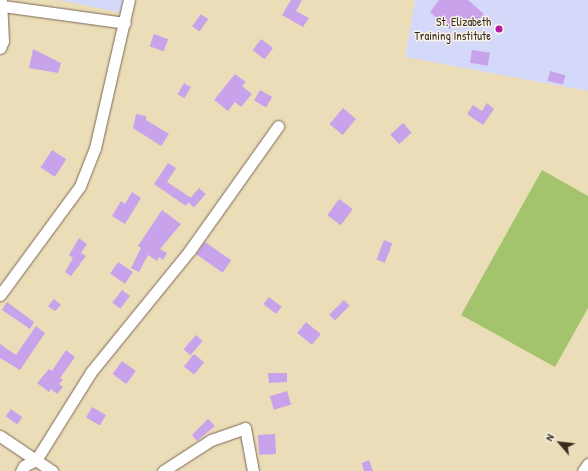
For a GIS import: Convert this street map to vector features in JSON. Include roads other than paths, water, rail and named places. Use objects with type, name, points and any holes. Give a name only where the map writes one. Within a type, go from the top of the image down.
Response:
[{"type":"street","points":[[0,294],[80,186],[95,148],[130,0]]},
{"type":"street","points":[[0,48],[3,41],[2,3],[125,23]]},
{"type":"street","points":[[21,471],[24,466],[36,460],[91,372],[190,250],[278,126]]},
{"type":"street","points":[[163,471],[211,440],[244,428],[253,471]]},
{"type":"street","points":[[0,436],[52,471]]},
{"type":"street","points":[[583,471],[588,464]]},
{"type":"place","name":"St. Elizabeth Training Institute","points":[[499,29]]}]
